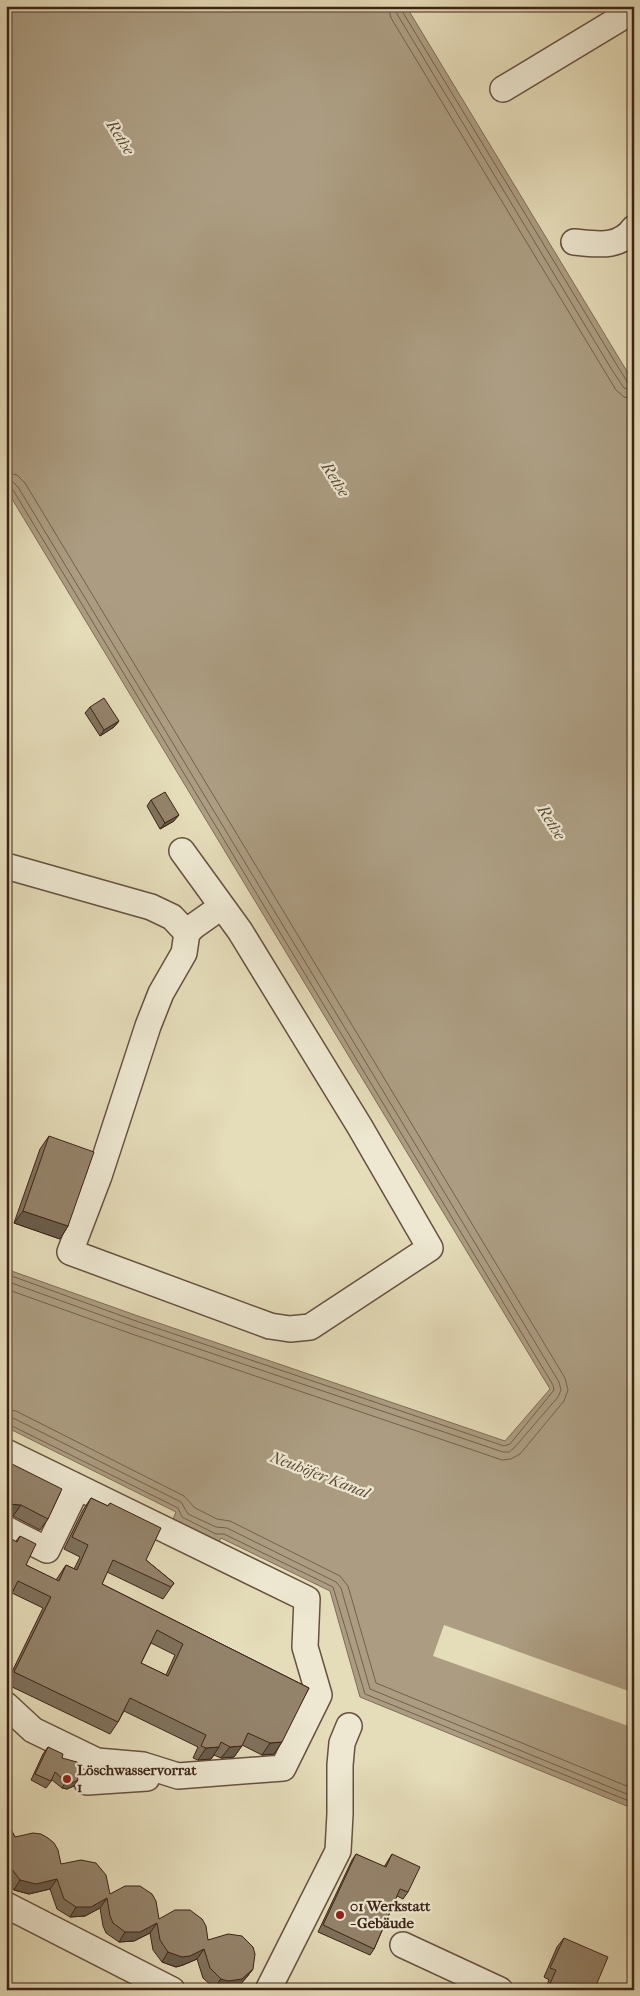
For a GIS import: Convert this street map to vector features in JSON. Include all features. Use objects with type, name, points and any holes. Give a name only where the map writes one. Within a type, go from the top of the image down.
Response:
[{"type":"street","points":[[503,89],[634,10]]},
{"type":"street","points":[[574,242],[603,245],[617,243],[628,236],[634,228]]},
{"type":"street","points":[[182,851],[240,931],[360,1127],[430,1248],[310,1327],[290,1330],[270,1326],[70,1252],[99,1176],[148,1026],[162,993],[184,953],[186,933],[221,907]]},
{"type":"street","points":[[6,866],[151,907],[172,917],[186,933]]},
{"type":"street","points":[[6,1452],[76,1488],[307,1599],[305,1646],[318,1695],[283,1768],[87,1782]]},
{"type":"street","points":[[6,1529],[47,1550],[76,1488]]},
{"type":"street","points":[[6,1705],[33,1730],[97,1761],[143,1765],[178,1776]]},
{"type":"street","points":[[268,1990],[338,1851],[342,1743],[349,1726]]},
{"type":"street","points":[[6,1904],[172,1990]]},
{"type":"street","points":[[403,1945],[500,1990]]},
{"type":"water","points":[[6,6],[406,6],[634,383],[634,1809],[360,1697],[330,1591],[221,1538],[219,1542],[173,1519],[176,1512],[6,1427],[6,1269],[505,1441],[550,1389],[6,489]]},
{"type":"pier","points":[[444,1625],[634,1693],[634,1728],[433,1656]]},
{"type":"building","points":[[104,698],[119,721],[104,730],[90,707]]},
{"type":"building","points":[[165,792],[179,815],[165,823],[151,800]]},
{"type":"building","points":[[49,1136],[94,1152],[68,1226],[23,1211]]},
{"type":"building","points":[[6,1461],[62,1489],[48,1519],[21,1505],[6,1503]]},
{"type":"building","points":[[91,1498],[108,1506],[110,1503],[161,1528],[146,1560],[174,1583],[171,1587],[113,1560],[102,1584],[309,1688],[282,1742],[270,1743],[248,1733],[242,1746],[230,1747],[221,1742],[219,1747],[206,1748],[201,1746],[206,1735],[130,1698],[118,1722],[14,1672],[51,1597],[18,1581],[6,1605],[6,1536],[17,1542],[20,1536],[36,1544],[26,1565],[59,1581],[66,1565],[77,1570],[88,1545],[72,1537]],"holes":[[[157,1630],[183,1644],[168,1676],[141,1663]]]},
{"type":"building","points":[[48,1747],[63,1754],[62,1758],[77,1762],[81,1766],[77,1776],[78,1780],[72,1783],[66,1782],[55,1772],[51,1781],[35,1774]]},
{"type":"building","points":[[6,1820],[15,1837],[33,1833],[41,1834],[48,1838],[58,1850],[61,1864],[81,1860],[96,1863],[106,1875],[110,1894],[125,1886],[140,1886],[152,1894],[156,1901],[159,1919],[175,1910],[190,1910],[202,1919],[206,1926],[208,1940],[228,1934],[242,1936],[253,1947],[255,1954],[253,1969],[242,1979],[228,1981],[221,1979],[210,1968],[204,1949],[190,1956],[182,1957],[168,1952],[160,1940],[157,1923],[140,1932],[125,1932],[113,1923],[107,1898],[91,1907],[76,1907],[64,1899],[57,1879],[36,1884],[20,1880],[11,1868],[8,1851],[6,1852]]},
{"type":"building","points":[[356,1854],[386,1867],[392,1854],[420,1867],[408,1892],[400,1889],[374,1949],[323,1925]]},
{"type":"building","points":[[564,1938],[608,1957],[595,1988],[598,1990],[558,1990],[549,1986],[556,1970],[550,1968]]},
{"type":"place","name":"Löschwasservorrat 1","points":[[67,1779]]},
{"type":"place","name":"01 Werkstatt - Gebäude","points":[[340,1915]]},
{"type":"water label","name":"Rethe","points":[[121,137]]},
{"type":"water label","name":"Rethe","points":[[336,479]]},
{"type":"water label","name":"Rethe","points":[[552,822]]},
{"type":"water label","name":"Neuhöfer Kanal","points":[[320,1474]]}]
